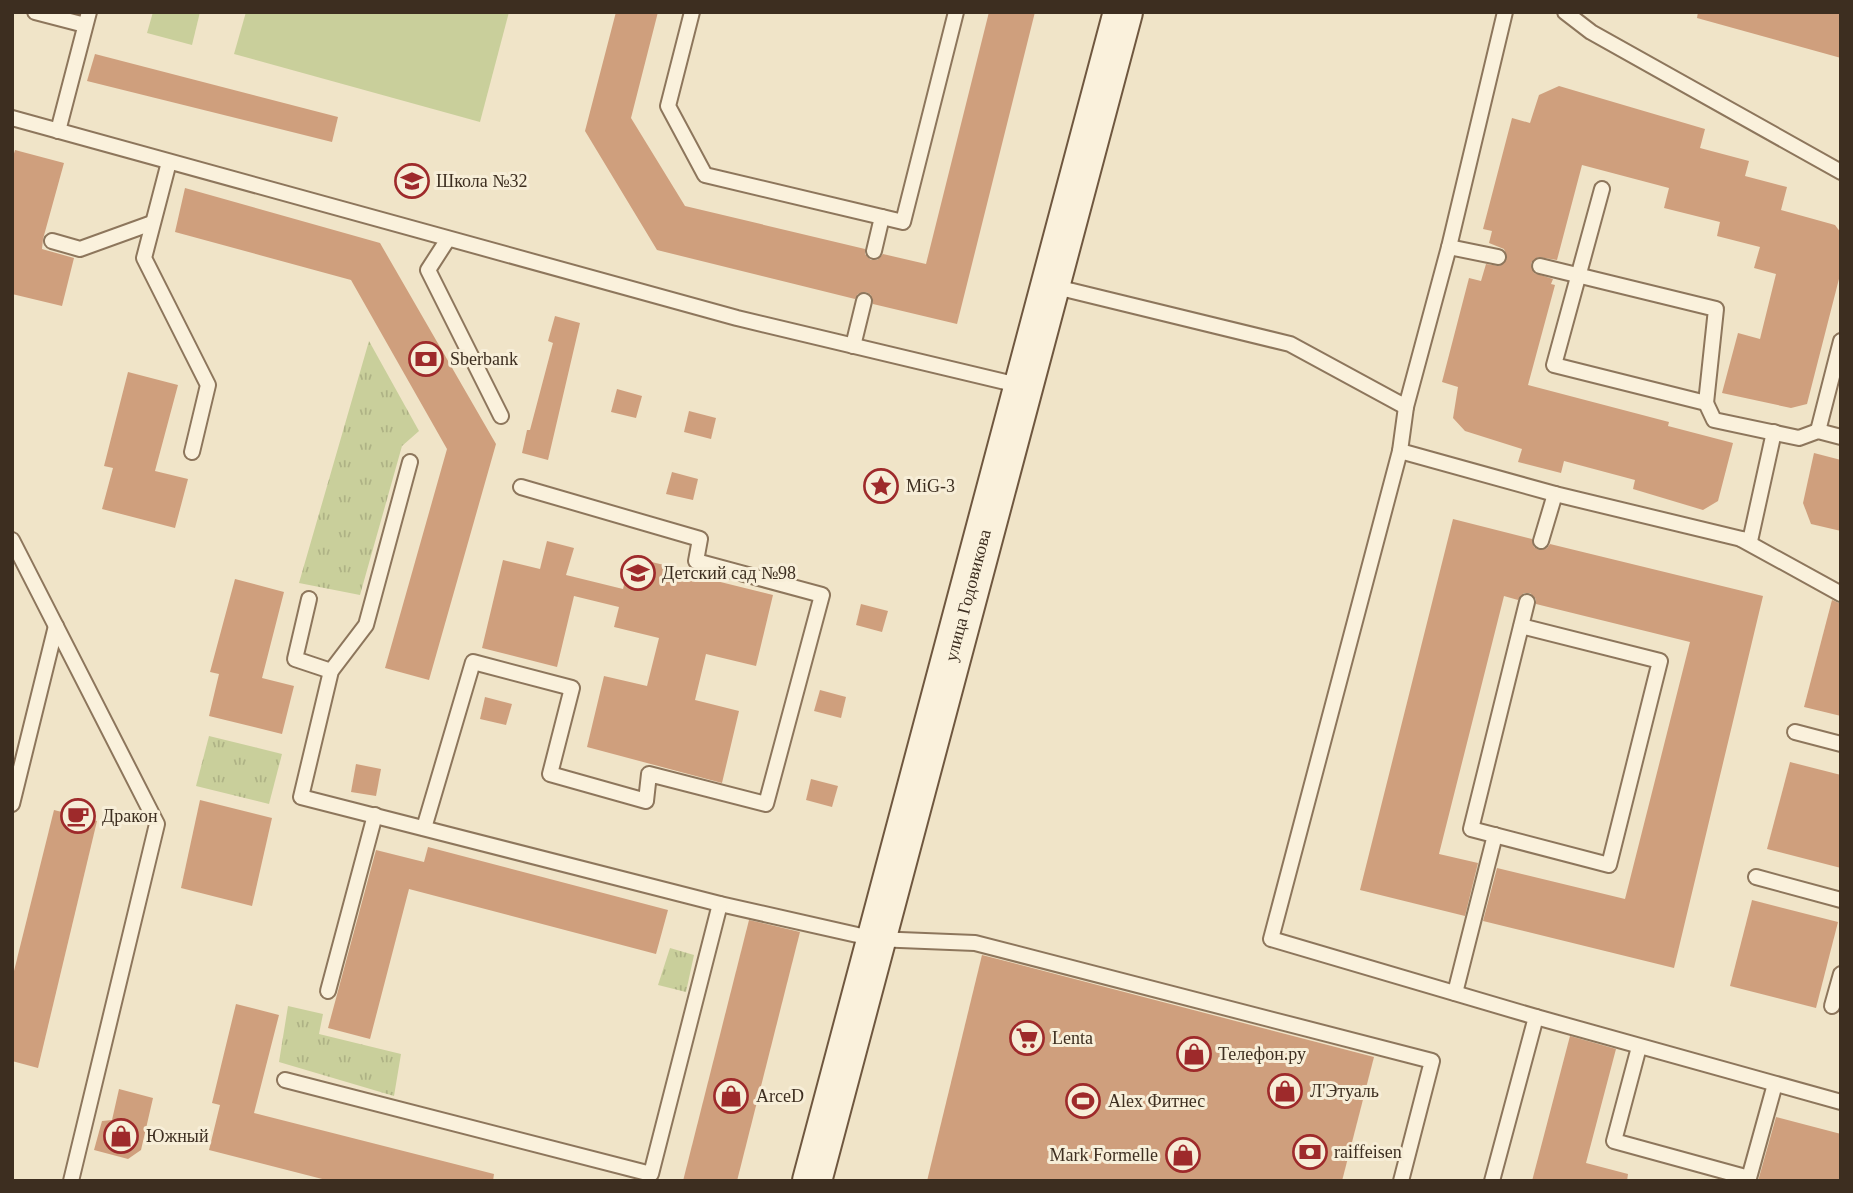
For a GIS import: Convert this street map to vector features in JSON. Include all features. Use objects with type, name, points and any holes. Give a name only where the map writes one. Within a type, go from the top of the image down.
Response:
[{"type":"street","name":"улица Годовикова","points":[[813,1181],[1123,12]]},
{"type":"lane","points":[[35,12],[87,19],[58,131]]},
{"type":"lane","points":[[692,12],[668,106],[705,175],[903,222],[956,12]]},
{"type":"lane","points":[[1505,12],[1449,247],[1406,407],[1400,450],[1271,940],[1639,1047],[1841,1102]]},
{"type":"lane","points":[[1565,12],[1591,32],[1841,172]]},
{"type":"lane","points":[[12,118],[737,318],[1024,386]]},
{"type":"lane","points":[[169,162],[144,258],[208,385],[192,452]]},
{"type":"lane","points":[[1602,189],[1555,365],[1706,404]]},
{"type":"lane","points":[[874,251],[881,217]]},
{"type":"lane","points":[[52,241],[80,249],[152,223]]},
{"type":"lane","points":[[448,239],[428,270],[501,416]]},
{"type":"lane","points":[[1449,247],[1498,257]]},
{"type":"lane","points":[[1540,266],[1716,309],[1706,404],[1714,420],[1799,438],[1818,432],[1841,437]]},
{"type":"lane","points":[[1051,286],[1290,344],[1406,407]]},
{"type":"lane","points":[[853,346],[864,301]]},
{"type":"lane","points":[[1818,432],[1841,341]]},
{"type":"lane","points":[[1400,450],[1555,494],[1749,541],[1774,432]]},
{"type":"lane","points":[[410,462],[366,625],[331,671],[301,797],[720,904],[876,939],[975,943],[1432,1061],[1401,1181]]},
{"type":"lane","points":[[424,828],[473,662],[572,688],[550,774],[646,801],[649,775],[766,804],[822,595],[696,561],[700,538],[521,487]]},
{"type":"lane","points":[[1541,541],[1555,494]]},
{"type":"lane","points":[[1740,538],[1841,594]]},
{"type":"lane","points":[[14,547],[157,824],[71,1181]]},
{"type":"lane","points":[[309,599],[295,659],[331,671]]},
{"type":"lane","points":[[1521,626],[1660,661],[1609,865],[1471,829],[1521,626],[1527,602]]},
{"type":"lane","points":[[12,804],[57,626]]},
{"type":"lane","points":[[1796,732],[1841,744]]},
{"type":"lane","points":[[328,990],[375,816]]},
{"type":"lane","points":[[1455,993],[1495,835]]},
{"type":"lane","points":[[1756,877],[1841,900]]},
{"type":"lane","points":[[285,1080],[651,1174],[720,904]]},
{"type":"lane","points":[[1832,1006],[1841,974]]},
{"type":"lane","points":[[1492,1181],[1536,1017]]},
{"type":"lane","points":[[1639,1047],[1614,1141],[1749,1178],[1774,1084]]},
{"type":"green space","points":[[153,12],[200,12],[192,45],[147,33]]},
{"type":"green space","points":[[246,12],[509,12],[480,122],[234,54]]},
{"type":"green space","points":[[369,341],[419,431],[402,446],[360,595],[299,583]]},
{"type":"green space","points":[[209,736],[282,754],[269,804],[196,786]]},
{"type":"green space","points":[[670,948],[694,955],[686,992],[658,985]]},
{"type":"green space","points":[[288,1006],[323,1014],[319,1034],[401,1054],[394,1096],[279,1062]]},
{"type":"building","points":[[616,12],[658,12],[631,118],[685,206],[865,249],[865,254],[871,260],[877,260],[883,254],[926,264],[989,12],[1035,12],[957,324],[873,304],[871,295],[866,292],[858,294],[855,299],[657,250],[585,131]]},
{"type":"building","points":[[1698,12],[1841,12],[1841,58],[1697,18]]},
{"type":"building","points":[[95,54],[338,117],[332,142],[87,81]]},
{"type":"building","points":[[1559,86],[1705,129],[1700,148],[1749,161],[1745,176],[1787,187],[1781,210],[1835,225],[1841,233],[1841,271],[1807,404],[1791,408],[1722,393],[1738,333],[1760,339],[1776,274],[1754,268],[1760,247],[1717,236],[1720,222],[1664,208],[1669,188],[1582,165],[1557,260],[1538,257],[1531,263],[1534,273],[1553,279],[1551,284],[1555,285],[1528,385],[1669,422],[1668,426],[1733,443],[1718,501],[1703,510],[1633,489],[1635,480],[1564,461],[1561,473],[1518,462],[1522,449],[1465,431],[1453,418],[1458,387],[1442,382],[1469,278],[1481,281],[1486,264],[1500,266],[1507,258],[1504,249],[1489,243],[1492,231],[1483,229],[1512,118],[1530,123],[1539,95]]},
{"type":"building","points":[[15,150],[64,163],[42,249],[74,258],[62,306],[12,294],[12,161]]},
{"type":"building","points":[[185,188],[380,243],[496,444],[429,680],[385,668],[447,449],[351,280],[175,232]]},
{"type":"building","points":[[555,316],[580,323],[548,460],[522,453],[553,343],[548,341]]},
{"type":"building","points":[[128,372],[178,385],[155,471],[188,479],[175,528],[102,509],[113,468],[104,466]]},
{"type":"building","points":[[617,389],[642,396],[636,418],[611,412]]},
{"type":"building","points":[[689,411],[716,418],[711,439],[684,432]]},
{"type":"building","points":[[1814,453],[1841,460],[1841,531],[1811,524],[1803,503]]},
{"type":"building","points":[[672,472],[698,479],[693,500],[666,494]]},
{"type":"building","points":[[1453,519],[1532,539],[1534,547],[1539,550],[1550,544],[1763,596],[1674,968],[1483,921],[1497,868],[1625,899],[1690,642],[1536,604],[1536,599],[1530,593],[1524,593],[1518,600],[1504,596],[1439,854],[1478,863],[1465,916],[1360,890]]},
{"type":"building","points":[[547,541],[574,548],[566,575],[623,589],[631,557],[773,595],[756,666],[706,654],[695,700],[739,711],[722,783],[587,747],[604,676],[647,686],[659,638],[614,627],[619,607],[574,596],[557,667],[482,648],[503,560],[540,569]]},
{"type":"building","points":[[235,579],[284,592],[262,678],[294,686],[282,734],[209,716],[219,674],[210,672]]},
{"type":"building","points":[[1832,600],[1841,604],[1841,716],[1804,707]]},
{"type":"building","points":[[861,604],[888,611],[882,632],[856,625]]},
{"type":"building","points":[[820,690],[846,697],[841,718],[814,711]]},
{"type":"building","points":[[485,697],[512,704],[506,725],[480,719]]},
{"type":"building","points":[[1790,762],[1841,775],[1841,868],[1767,849]]},
{"type":"building","points":[[356,764],[381,769],[376,796],[351,792]]},
{"type":"building","points":[[811,779],[838,786],[832,807],[806,800]]},
{"type":"building","points":[[200,800],[272,818],[252,906],[181,888]]},
{"type":"building","points":[[54,810],[97,821],[38,1068],[12,1061],[12,979]]},
{"type":"building","points":[[428,847],[668,910],[656,954],[409,889],[370,1039],[328,1028],[376,850],[424,862]]},
{"type":"building","points":[[1752,900],[1838,922],[1816,1008],[1730,986]]},
{"type":"building","points":[[749,920],[800,932],[737,1181],[683,1181]]},
{"type":"building","points":[[982,955],[1374,1057],[1342,1181],[927,1181]]},
{"type":"building","points":[[236,1004],[279,1015],[254,1113],[494,1174],[493,1181],[330,1181],[209,1150],[220,1105],[212,1103]]},
{"type":"building","points":[[1570,1036],[1616,1049],[1586,1163],[1628,1174],[1627,1181],[1532,1181]]},
{"type":"building","name":"Южный","points":[[119,1089],[153,1098],[141,1150],[128,1159],[94,1150],[102,1121],[112,1120]]},
{"type":"building","points":[[1776,1117],[1841,1134],[1841,1181],[1758,1181]]},
{"type":"place","name":"Школа №32","points":[[412,181]]},
{"type":"place","name":"Sberbank","points":[[426,359]]},
{"type":"place","name":"MiG-3","points":[[881,486]]},
{"type":"place","name":"Детский сад №98","points":[[638,573]]},
{"type":"place","name":"Дракон","points":[[78,816]]},
{"type":"place","name":"Lenta","points":[[1027,1038]]},
{"type":"place","name":"Телефон.ру","points":[[1194,1054]]},
{"type":"place","name":"Л'Этуаль","points":[[1285,1091]]},
{"type":"place","name":"ArceD","points":[[731,1096]]},
{"type":"place","name":"Alex Фитнес","points":[[1083,1101]]},
{"type":"place","name":"Южный","points":[[121,1136]]},
{"type":"place","name":"raiffeisen","points":[[1310,1152]]},
{"type":"place","name":"Mark Formelle","points":[[1183,1155]]}]
